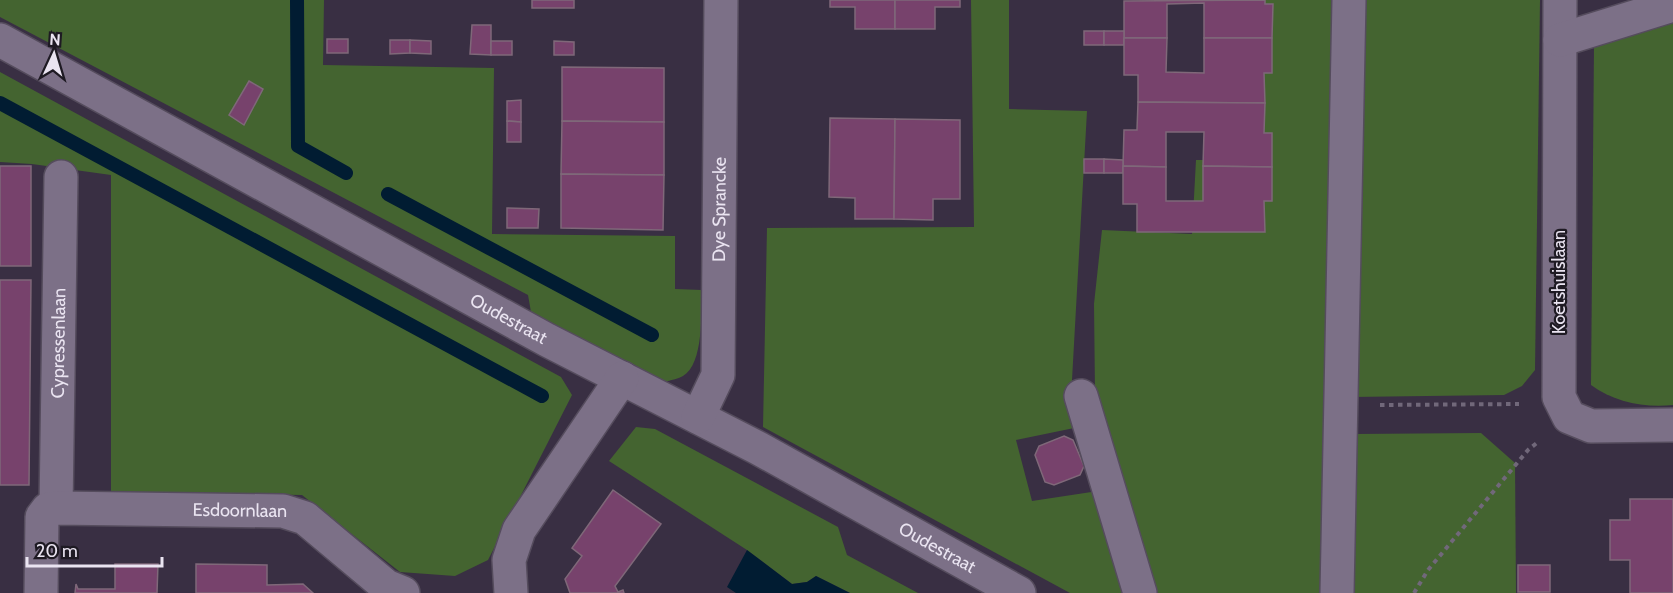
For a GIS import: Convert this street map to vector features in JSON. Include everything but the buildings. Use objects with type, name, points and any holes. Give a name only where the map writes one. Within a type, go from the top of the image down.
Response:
[{"type":"street","name":"Dye Sprancke","points":[[698,417],[718,375],[721,0]]},
{"type":"street","points":[[1337,593],[1349,0]]},
{"type":"street","name":"Koetshuislaan","points":[[1560,0],[1564,407]]},
{"type":"street","points":[[1560,40],[1673,5]]},
{"type":"street","name":"Oudestraat","points":[[0,40],[536,334],[698,417],[1019,593]]},
{"type":"street","name":"Cypressenlaan","points":[[41,593],[42,517],[52,508],[61,177]]},
{"type":"street","points":[[511,593],[509,560],[519,530],[622,378]]},
{"type":"street","points":[[1081,396],[1140,593]]},
{"type":"street","points":[[1564,407],[1591,426],[1673,425]]},
{"type":"street","name":"Esdoornlaan","points":[[52,508],[283,511],[305,518],[386,586],[403,593]]},
{"type":"path","points":[[1340,405],[1564,407]]},
{"type":"path","points":[[1414,593],[1428,570],[1564,407]]},
{"type":"green space","points":[[0,0],[324,0],[323,65],[494,68],[492,234],[675,236],[675,289],[702,290],[700,337],[695,361],[683,376],[665,382],[531,312],[528,295],[0,17]]},
{"type":"green space","points":[[971,0],[1009,0],[1009,109],[1087,111],[1072,380],[1079,427],[1016,440],[1032,501],[1098,491],[1122,565],[1121,593],[1070,593],[763,427],[767,228],[974,227]]},
{"type":"green space","points":[[1238,0],[1333,0],[1322,593],[1151,593],[1095,393],[1094,304],[1102,230],[1192,234],[1196,160],[1253,160],[1238,94]]},
{"type":"green space","points":[[1358,0],[1540,0],[1535,370],[1522,386],[1504,395],[1351,397]]},
{"type":"green space","points":[[1673,21],[1673,405],[1651,406],[1619,400],[1591,385],[1594,47]]},
{"type":"green space","points":[[0,72],[561,377],[572,395],[488,560],[455,576],[400,572],[302,495],[111,492],[111,175],[0,162]]},
{"type":"green space","points":[[636,427],[655,429],[838,527],[847,555],[918,593],[850,593],[816,576],[807,582],[792,584],[747,550],[609,461]]},
{"type":"green space","points":[[1481,433],[1515,463],[1516,593],[1353,593],[1355,434]]},
{"type":"water","points":[[747,550],[792,584],[807,582],[816,576],[850,593],[736,593],[727,587]]},
{"type":"waterway","points":[[297,0],[298,146],[346,173]]},
{"type":"waterway","points":[[0,103],[542,396]]},
{"type":"waterway","points":[[388,194],[652,335]]}]
